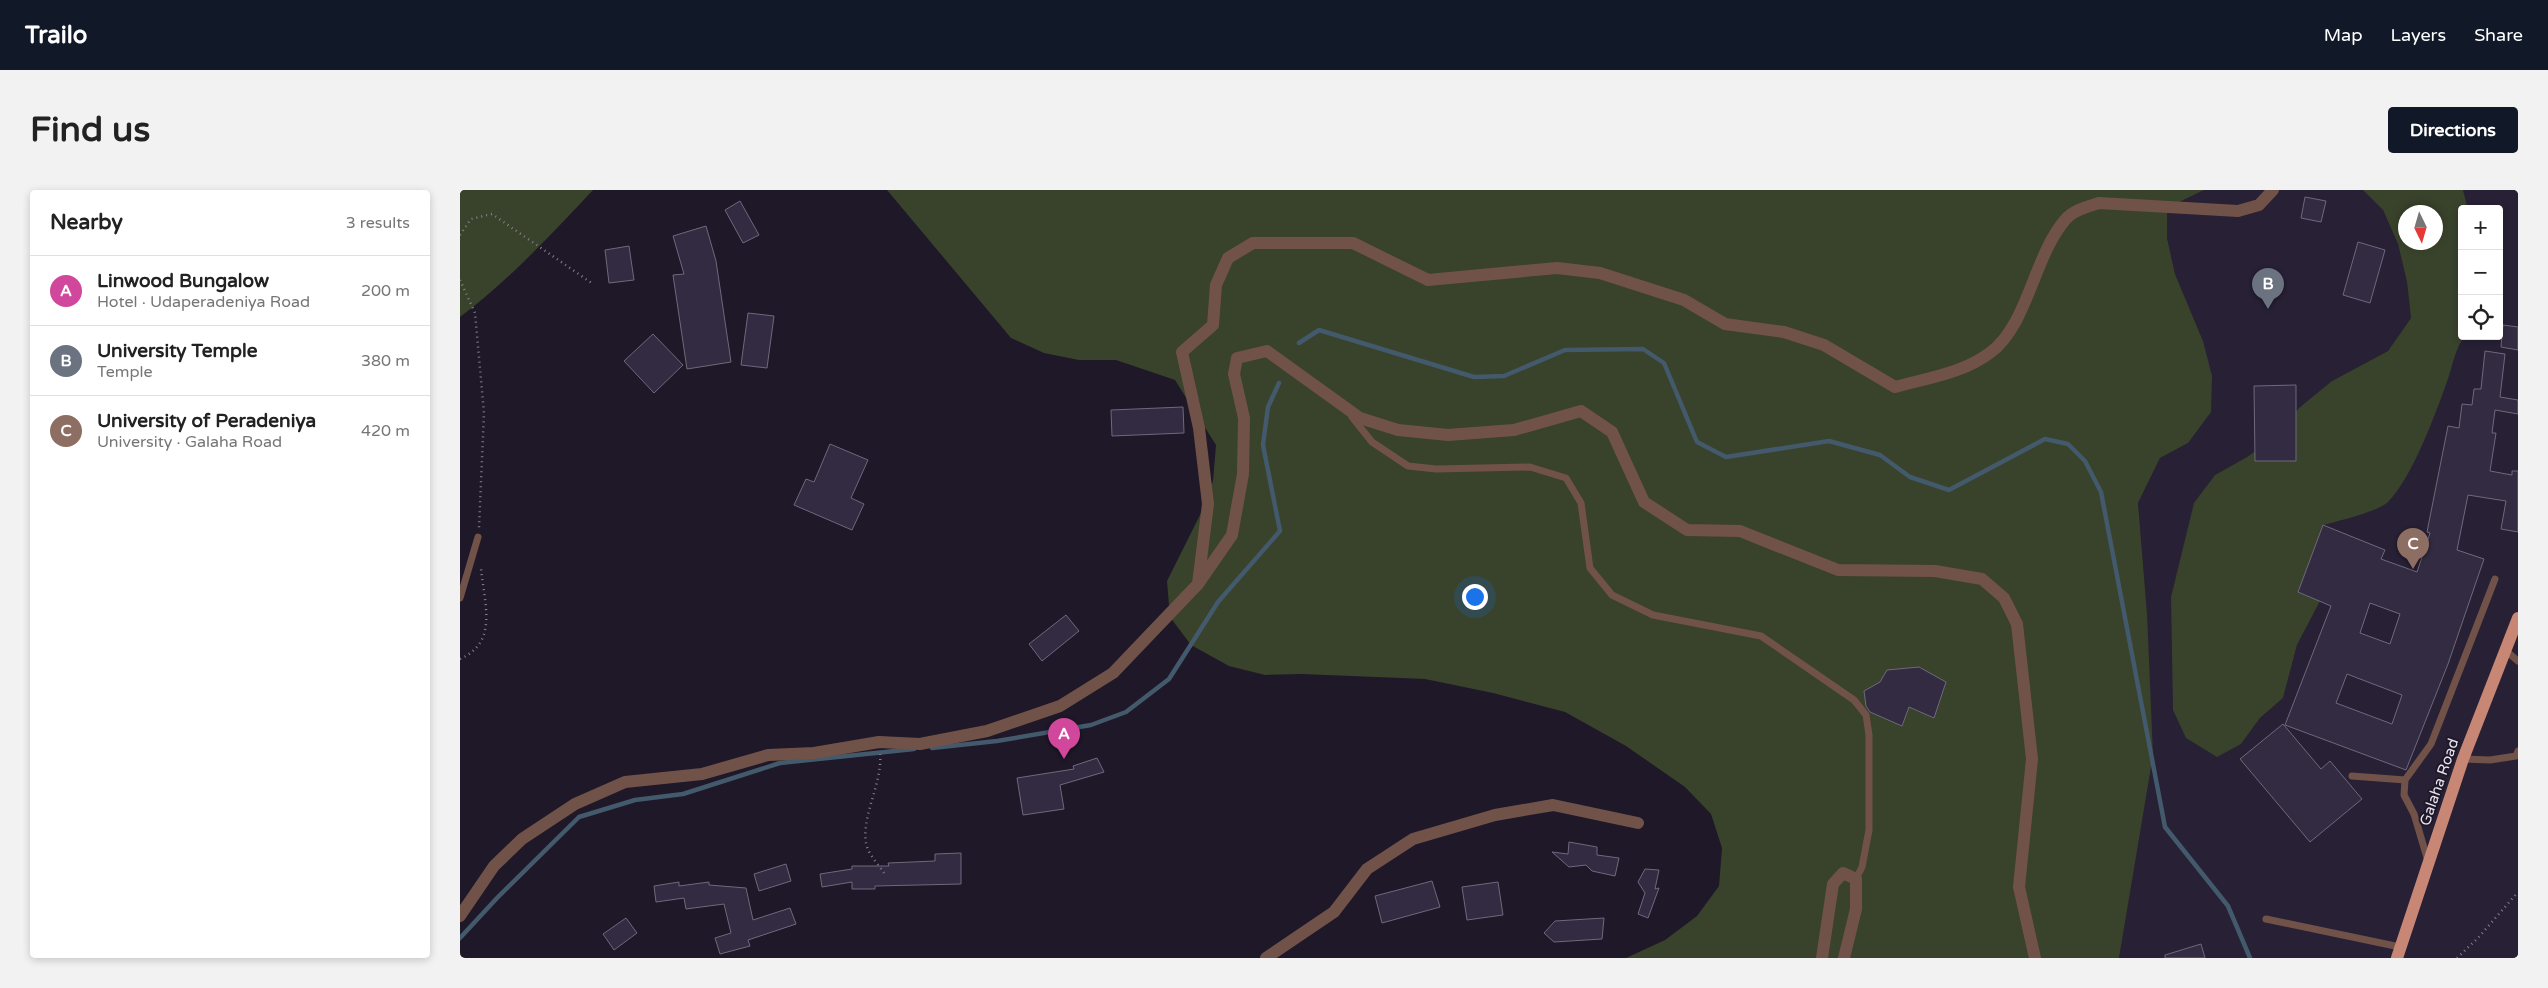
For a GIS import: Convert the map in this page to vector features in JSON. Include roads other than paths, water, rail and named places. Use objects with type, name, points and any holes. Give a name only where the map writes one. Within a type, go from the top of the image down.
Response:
[{"type":"main road","name":"Galaha Road","points":[[2398,952],[2463,759],[2518,618]]},
{"type":"street","points":[[1198,584],[1208,504],[1199,428],[1182,352],[1213,325],[1216,286],[1228,258],[1253,243],[1353,243],[1428,280],[1557,268],[1600,273],[1684,300],[1725,324],[1784,332],[1824,345],[1895,386],[1968,367],[1993,351],[2018,318],[2039,264],[2065,219],[2077,210],[2099,203],[2238,211],[2259,205],[2273,190]]},
{"type":"street","points":[[460,916],[494,866],[522,838],[575,804],[625,782],[702,774],[768,755],[814,753],[878,742],[920,744],[987,731],[1060,706],[1113,673],[1198,584],[1232,535],[1244,474],[1244,418],[1234,374],[1237,358],[1266,351],[1360,418],[1398,430],[1448,435],[1514,430],[1581,411],[1612,432],[1644,502],[1687,530],[1740,532],[1838,570],[1935,571],[1982,579],[2004,598],[2017,624],[2032,759],[2019,887],[2035,958]]},
{"type":"street","points":[[1266,958],[1334,912],[1367,869],[1413,838],[1495,815],[1553,805],[1638,823]]},
{"type":"street","points":[[1822,958],[1833,884],[1843,873],[1856,879],[1856,909],[1844,958]]},
{"type":"lane","points":[[1342,405],[1372,442],[1408,466],[1436,470],[1530,467],[1566,478],[1582,503],[1590,568],[1612,595],[1653,615],[1761,636],[1854,700],[1866,715],[1869,735],[1869,830],[1862,867],[1856,879]]},
{"type":"lane","points":[[460,598],[478,537]]},
{"type":"lane","points":[[2429,864],[2414,814],[2404,795],[2404,780],[2431,744],[2495,579]]},
{"type":"lane","points":[[2505,650],[2518,661]]},
{"type":"lane","points":[[2463,759],[2490,760],[2516,756],[2518,752]]},
{"type":"lane","points":[[2352,776],[2404,780]]},
{"type":"lane","points":[[2266,919],[2398,952]]},
{"type":"waterway","points":[[1299,343],[1319,330],[1474,377],[1504,376],[1565,350],[1643,349],[1664,363],[1697,442],[1726,457],[1829,441],[1880,455],[1910,477],[1949,490],[2045,439],[2068,444],[2085,461],[2101,492],[2165,827],[2228,906],[2250,958]]},
{"type":"waterway","points":[[932,748],[997,741],[1091,725],[1126,712],[1169,679],[1218,602],[1280,531],[1263,445],[1268,407],[1279,383]]},
{"type":"waterway","points":[[460,938],[497,898],[579,817],[635,800],[683,794],[780,763],[914,749]]},
{"type":"place","name":"University Temple","points":[[2268,309]]},
{"type":"place","name":"University of Peradeniya","points":[[2413,569]]},
{"type":"place","name":"Linwood Bungalow","points":[[1064,759]]}]
